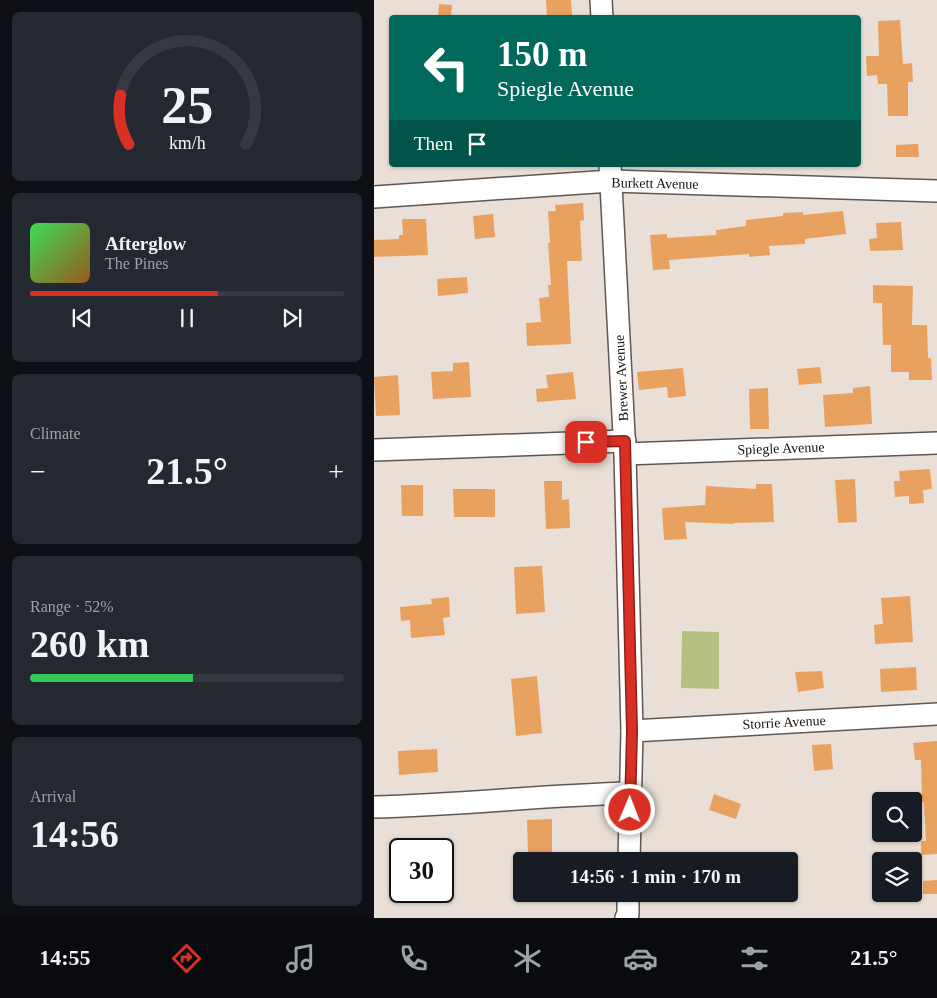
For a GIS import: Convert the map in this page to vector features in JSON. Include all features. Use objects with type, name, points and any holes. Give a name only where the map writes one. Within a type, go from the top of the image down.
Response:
[{"type":"street","points":[[601,0],[602,15]]},
{"type":"street","name":"Burkett Avenue","points":[[374,197],[610,173],[937,192]]},
{"type":"street","name":"Brewer Avenue","points":[[610,173],[625,448],[632,731],[629,852]]},
{"type":"street","name":"Spiegle Avenue","points":[[374,450],[937,443]]},
{"type":"street","name":"Storrie Avenue","points":[[632,731],[937,714]]},
{"type":"street","points":[[374,807],[584,794],[630,793]]},
{"type":"street","points":[[626,918],[628,902]]},
{"type":"green space","points":[[682,631],[719,632],[719,689],[681,688]]},
{"type":"building","points":[[546,0],[571,0],[572,15],[547,15]]},
{"type":"building","points":[[439,4],[452,5],[451,15],[438,15]]},
{"type":"building","points":[[900,20],[903,64],[912,63],[913,82],[908,82],[908,116],[888,116],[887,84],[878,84],[877,75],[867,76],[866,56],[879,56],[878,21]]},
{"type":"building","points":[[918,144],[919,157],[896,157],[896,145]]},
{"type":"building","points":[[583,203],[584,220],[580,221],[582,261],[567,261],[571,344],[527,346],[526,323],[541,322],[539,298],[549,297],[548,285],[551,285],[548,211],[556,211],[555,205]]},
{"type":"building","points":[[843,211],[846,234],[805,239],[805,244],[769,246],[770,255],[749,257],[749,254],[669,260],[670,269],[653,270],[650,235],[667,234],[667,238],[716,235],[716,230],[746,226],[746,220],[783,216],[783,213],[803,212],[803,215]]},
{"type":"building","points":[[493,214],[495,237],[475,239],[473,216]]},
{"type":"building","points":[[402,219],[426,219],[428,255],[374,257],[374,240],[399,239],[399,235],[403,235]]},
{"type":"building","points":[[901,222],[903,250],[870,251],[869,239],[877,238],[876,223]]},
{"type":"building","points":[[467,277],[468,293],[438,296],[437,279]]},
{"type":"building","points":[[873,285],[913,286],[912,325],[927,325],[928,358],[931,358],[932,380],[909,380],[909,372],[891,372],[891,345],[883,345],[882,303],[873,303]]},
{"type":"building","points":[[469,362],[471,397],[433,399],[431,372],[453,371],[453,363]]},
{"type":"building","points":[[820,367],[822,383],[799,385],[797,369]]},
{"type":"building","points":[[683,368],[686,396],[668,398],[667,387],[639,390],[637,372]]},
{"type":"building","points":[[573,372],[576,399],[537,402],[536,389],[548,388],[546,375]]},
{"type":"building","points":[[398,375],[400,415],[376,416],[374,377]]},
{"type":"building","points":[[870,386],[872,424],[825,427],[823,395],[853,393],[853,388]]},
{"type":"building","points":[[768,388],[769,429],[750,429],[749,389]]},
{"type":"building","points":[[930,469],[932,489],[923,490],[924,503],[909,504],[909,496],[895,497],[894,481],[900,481],[899,471]]},
{"type":"building","points":[[855,479],[857,522],[838,523],[835,480]]},
{"type":"building","points":[[544,481],[562,481],[562,500],[569,499],[570,528],[546,529]]},
{"type":"building","points":[[756,484],[772,484],[774,522],[734,524],[685,522],[687,539],[664,540],[662,508],[705,505],[706,486],[756,489]]},
{"type":"building","points":[[401,485],[423,485],[423,516],[402,516]]},
{"type":"building","points":[[453,489],[495,489],[495,517],[454,517]]},
{"type":"building","points":[[542,566],[545,612],[516,614],[514,567]]},
{"type":"building","points":[[910,596],[913,642],[875,644],[874,625],[883,624],[881,598]]},
{"type":"building","points":[[449,597],[450,617],[443,618],[445,635],[411,638],[410,620],[401,621],[400,607],[432,604],[431,599]]},
{"type":"building","points":[[916,667],[917,690],[881,692],[880,669]]},
{"type":"building","points":[[822,671],[824,688],[798,692],[795,672]]},
{"type":"building","points":[[537,676],[542,733],[516,736],[511,679]]},
{"type":"building","points":[[938,741],[938,854],[922,855],[921,852],[921,842],[926,841],[924,802],[922,802],[921,760],[915,760],[913,743]]},
{"type":"building","points":[[831,744],[833,769],[814,771],[812,745]]},
{"type":"building","points":[[437,749],[438,772],[399,775],[398,751]]},
{"type":"building","points":[[714,794],[741,804],[736,819],[709,810]]},
{"type":"building","points":[[552,819],[552,852],[528,852],[527,820]]},
{"type":"building","points":[[938,880],[938,894],[923,894],[923,881]]},
{"type":"route","points":[[586,442],[625,441],[632,731],[630,810]]}]
